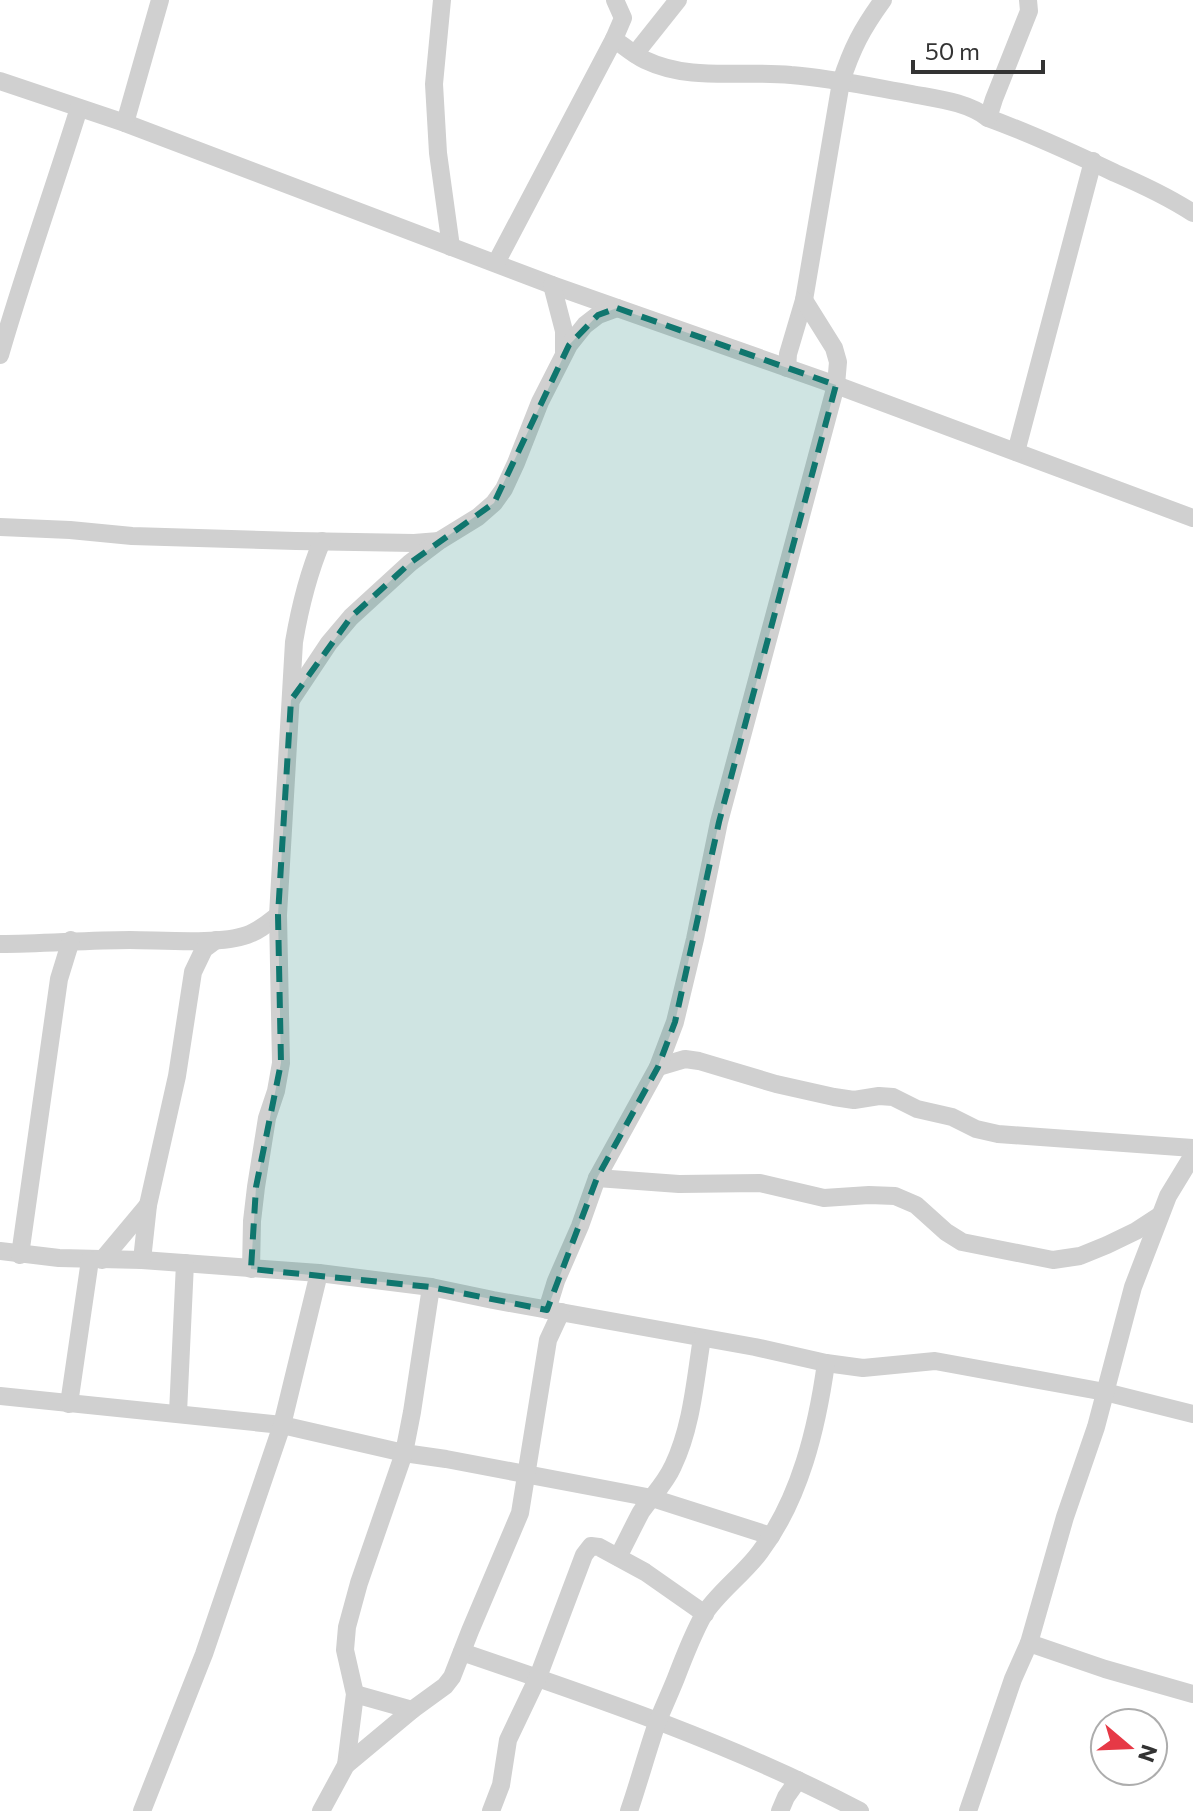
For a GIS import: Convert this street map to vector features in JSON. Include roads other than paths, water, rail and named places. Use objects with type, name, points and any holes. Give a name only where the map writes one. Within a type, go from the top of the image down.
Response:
[{"type":"street","points":[[125,123],[160,0]]},
{"type":"street","points":[[442,0],[434,84],[438,153],[451,247]]},
{"type":"street","points":[[496,263],[614,39],[626,9],[615,0]]},
{"type":"street","points":[[635,54],[678,0]]},
{"type":"street","points":[[787,368],[788,354],[804,300],[841,82],[852,50],[883,0]]},
{"type":"street","points":[[988,118],[1029,11],[1028,0]]},
{"type":"street","points":[[614,39],[658,65],[693,73],[790,75],[959,104],[1146,185],[1193,213]]},
{"type":"street","points":[[0,81],[125,123],[552,285],[836,385],[1193,518]]},
{"type":"street","points":[[0,355],[79,108]]},
{"type":"street","points":[[1016,452],[1093,161]]},
{"type":"street","points":[[552,285],[564,331],[564,353]]},
{"type":"street","points":[[346,1765],[445,1686],[452,1677],[520,1513],[554,1311],[556,1281],[597,1178],[658,1067],[675,1022],[719,822],[836,385],[838,362],[834,348],[804,300]]},
{"type":"street","points":[[291,700],[329,643],[351,617],[410,563],[494,503],[504,489],[564,353],[585,325],[598,315],[617,308]]},
{"type":"street","points":[[0,527],[132,536],[414,543],[439,541]]},
{"type":"street","points":[[296,541],[314,561]]},
{"type":"street","points":[[251,1269],[256,1187],[267,1118],[281,1063],[278,915],[294,642],[301,601],[322,541]]},
{"type":"street","points":[[0,944],[71,940],[216,940],[246,936],[278,915]]},
{"type":"street","points":[[20,1255],[59,979],[71,940]]},
{"type":"street","points":[[142,1260],[148,1205],[177,1076],[193,972],[204,949],[216,940]]},
{"type":"street","points":[[37,944],[59,979]]},
{"type":"street","points":[[658,1067],[685,1059],[834,1097],[854,1100],[893,1097],[917,1109],[952,1117],[976,1129],[998,1134],[1193,1148]]},
{"type":"street","points":[[968,1811],[1013,1679],[1029,1643],[1065,1517],[1096,1427],[1133,1287],[1159,1216],[1179,1174],[1193,1155]]},
{"type":"street","points":[[597,1178],[679,1184],[760,1183],[824,1198],[895,1196],[916,1205],[962,1242],[1053,1260],[1080,1256],[1107,1245],[1159,1216]]},
{"type":"street","points":[[69,1404],[96,1260],[148,1205]]},
{"type":"street","points":[[0,1251],[20,1255],[319,1273],[431,1287],[826,1363],[863,1368],[935,1361],[1105,1392],[1193,1414]]},
{"type":"street","points":[[178,1413],[185,1263]]},
{"type":"street","points":[[142,1811],[204,1654],[282,1425],[319,1273]]},
{"type":"street","points":[[321,1811],[346,1765],[355,1694],[345,1650],[347,1627],[404,1453],[431,1287]]},
{"type":"street","points":[[618,1557],[642,1512],[663,1484],[685,1435],[702,1338]]},
{"type":"street","points":[[629,1811],[658,1722],[689,1644],[705,1614],[761,1551],[793,1494],[814,1427],[826,1363]]},
{"type":"street","points":[[0,1396],[282,1425],[404,1453],[652,1498],[771,1536]]},
{"type":"street","points":[[491,1811],[501,1785],[508,1740],[538,1677],[584,1555],[591,1546],[599,1547],[645,1572],[705,1614]]},
{"type":"street","points":[[1029,1643],[1193,1694]]},
{"type":"street","points":[[462,1652],[658,1722],[798,1780],[860,1811]]},
{"type":"street","points":[[355,1694],[412,1710]]},
{"type":"street","points":[[780,1811],[798,1780]]}]
